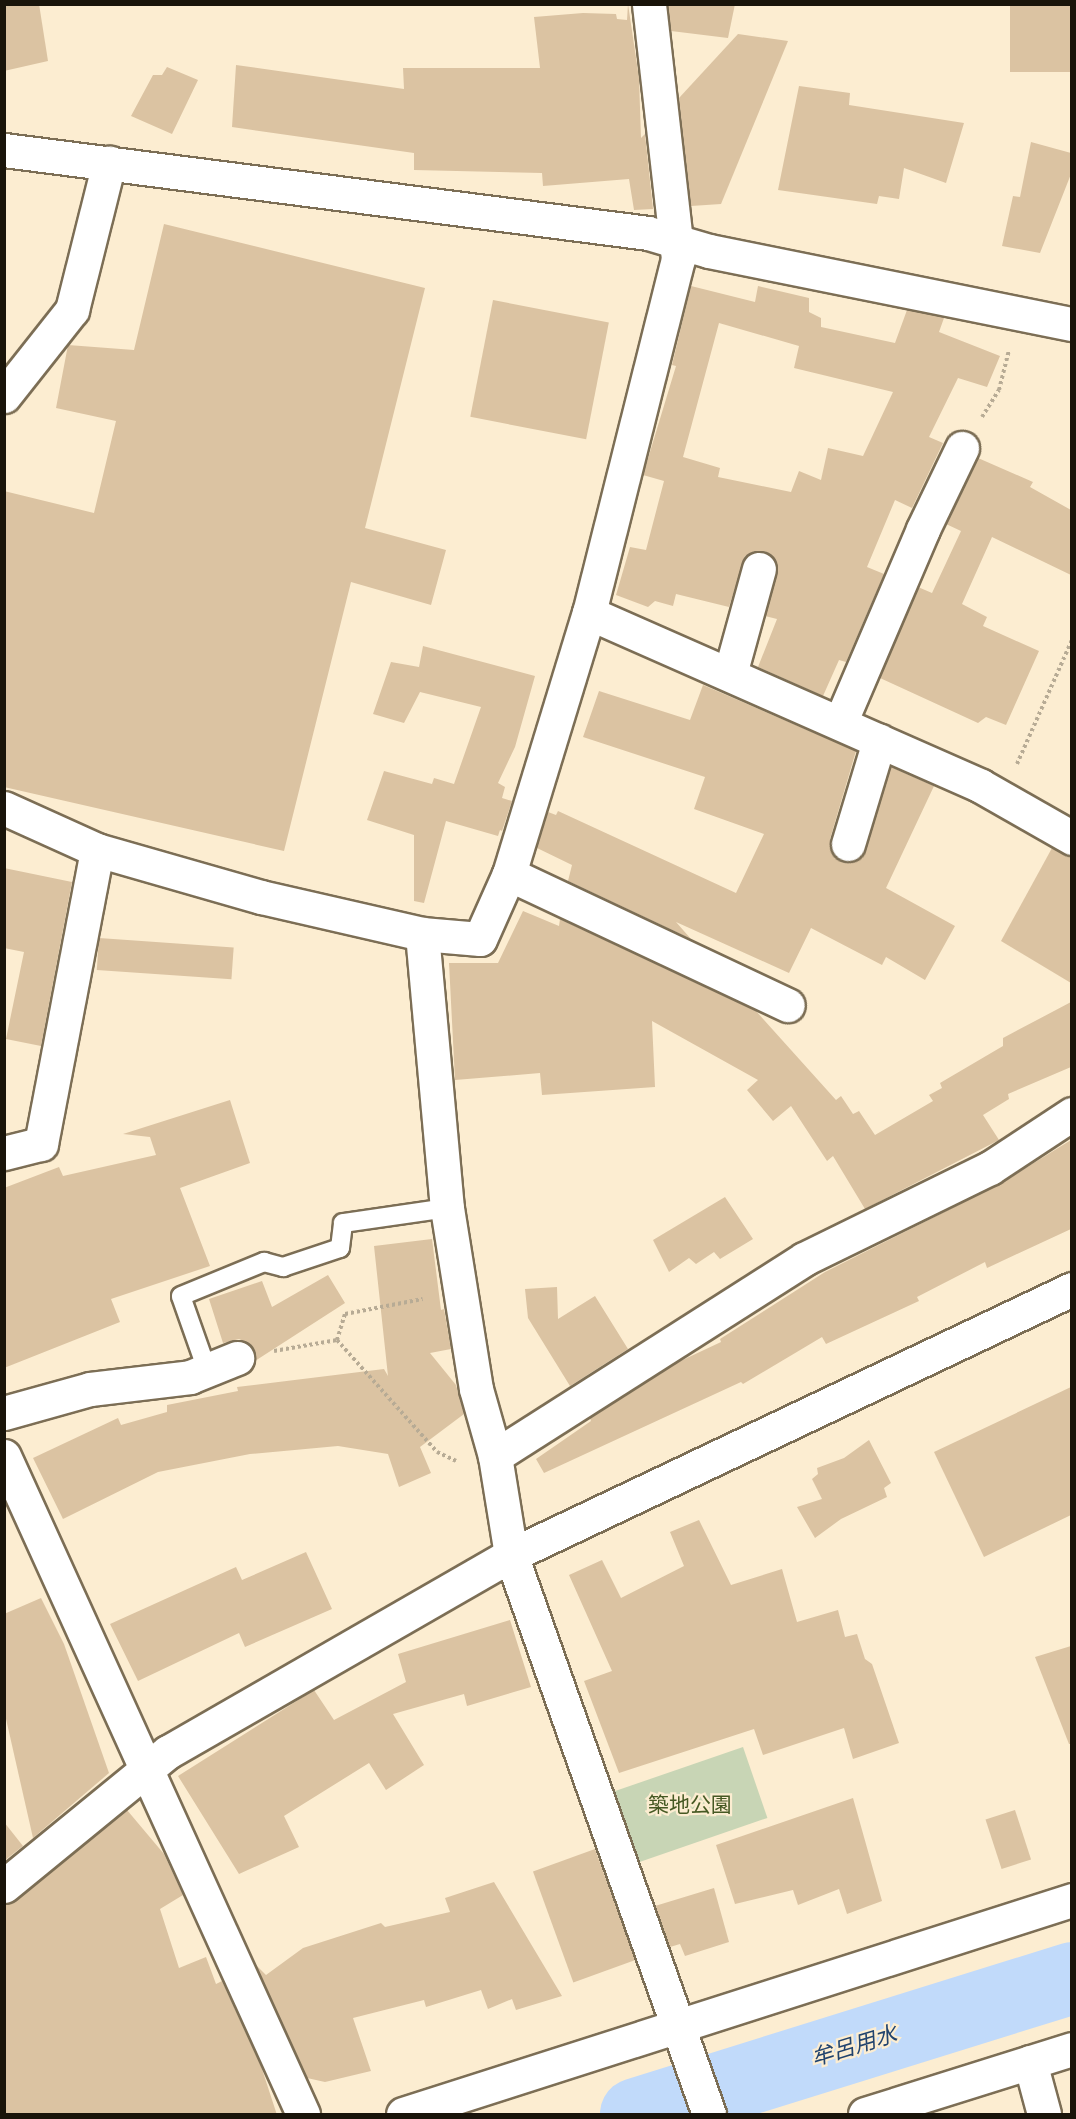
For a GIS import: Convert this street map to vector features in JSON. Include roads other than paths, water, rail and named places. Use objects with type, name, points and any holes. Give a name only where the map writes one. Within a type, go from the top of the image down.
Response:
[{"type":"street","points":[[4,808],[97,850],[261,897],[422,934],[480,939],[509,874],[589,613],[678,259],[678,240],[649,4]]},
{"type":"street","points":[[4,150],[648,233],[709,250],[1071,324]]},
{"type":"street","points":[[4,396],[72,310],[109,163]]},
{"type":"street","points":[[840,723],[923,529],[962,448]]},
{"type":"street","points":[[730,674],[759,569]]},
{"type":"street","points":[[589,613],[1002,797],[1071,838]]},
{"type":"street","points":[[848,844],[879,741]]},
{"type":"street","points":[[4,1153],[40,1144],[97,850]]},
{"type":"street","points":[[509,874],[788,1005]]},
{"type":"street","points":[[422,934],[447,1209],[476,1389],[495,1456],[511,1555],[709,2115]]},
{"type":"street","points":[[495,1456],[804,1259],[990,1167],[1071,1114]]},
{"type":"street","points":[[4,1886],[146,1773],[168,1752],[511,1555],[1071,1289]]},
{"type":"street","points":[[4,1413],[90,1389],[190,1377],[237,1358]]},
{"type":"street","points":[[4,1456],[303,2115]]},
{"type":"street","points":[[403,2115],[676,2025],[1071,1900]]},
{"type":"street","points":[[865,2115],[1071,2049]]},
{"type":"street","points":[[1030,2062],[1044,2115]]},
{"type":"lane","points":[[207,1370],[181,1296],[264,1262],[283,1267],[340,1248],[343,1223],[447,1209]]},
{"type":"waterway","name":"牟呂用水","points":[[636,2114],[1072,1978]]},
{"type":"park label","name":"築地公園","points":[[690,1805]]}]
